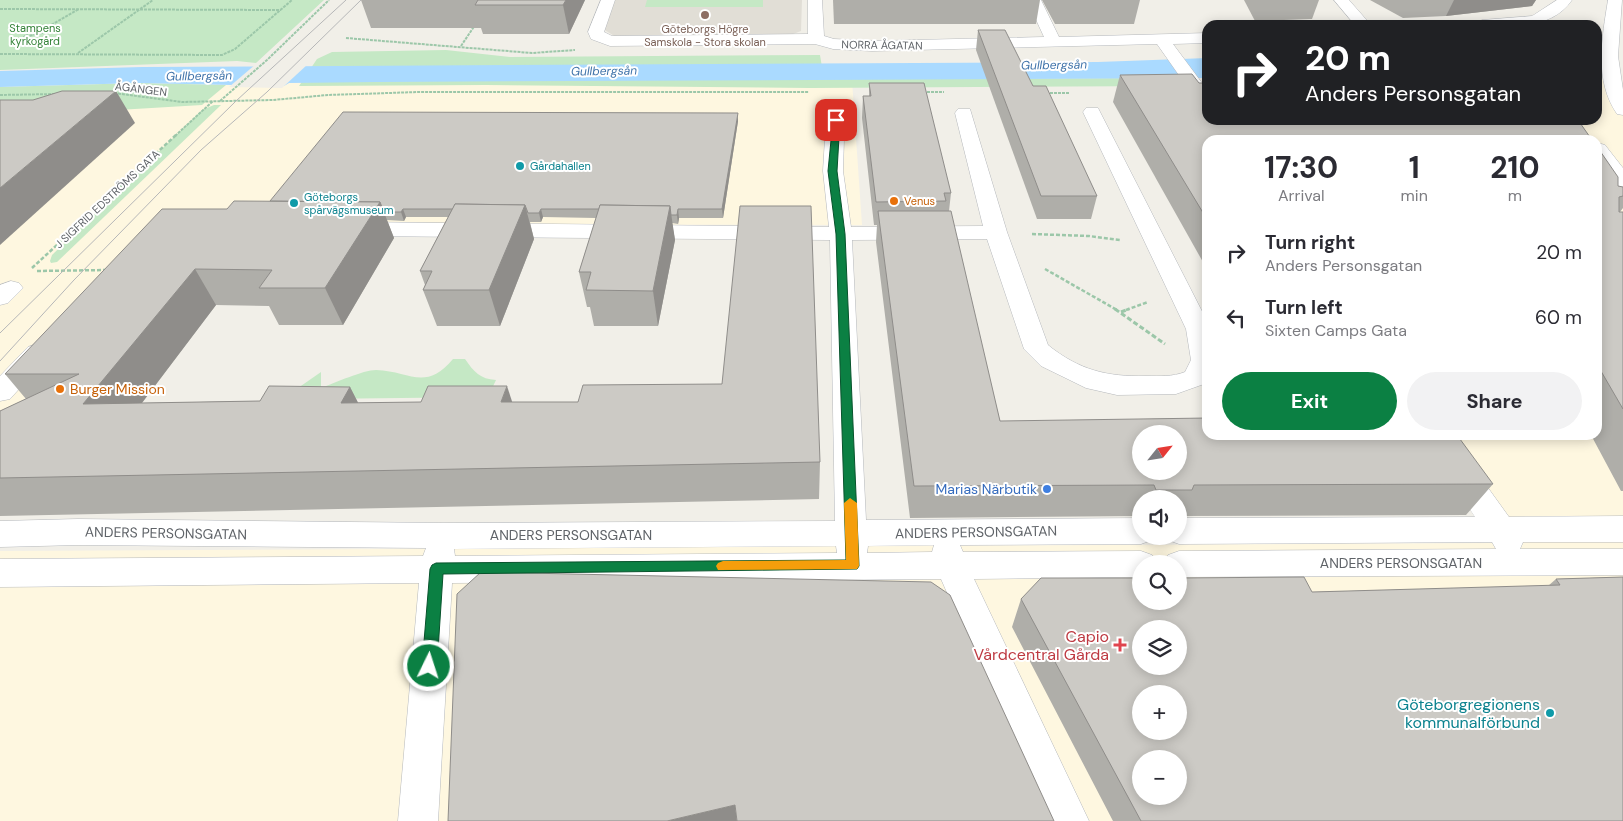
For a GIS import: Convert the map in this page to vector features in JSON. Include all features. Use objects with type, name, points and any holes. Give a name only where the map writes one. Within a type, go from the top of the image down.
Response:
[{"type":"street","points":[[601,38],[596,32],[608,0]]},
{"type":"street","points":[[815,0],[816,39]]},
{"type":"street","points":[[1034,0],[1054,42]]},
{"type":"street","points":[[1341,0],[1359,20]]},
{"type":"street","points":[[1541,20],[1565,0]]},
{"type":"street","points":[[1615,0],[1603,46],[1619,104]]},
{"type":"street","name":"NORRA ÅGATAN","points":[[601,38],[628,41],[816,39],[833,44],[872,46],[1202,38]]},
{"type":"street","points":[[1162,40],[1202,94]]},
{"type":"street","points":[[1602,98],[1619,104]]},
{"type":"street","points":[[836,106],[832,171],[841,234],[852,566]]},
{"type":"street","points":[[1092,112],[1198,329],[1202,350]]},
{"type":"street","points":[[964,113],[998,239],[1024,317],[1037,349],[1050,360],[1095,382],[1117,386],[1176,385],[1195,378],[1202,366]]},
{"type":"street","points":[[1602,154],[1623,182]]},
{"type":"street","points":[[336,229],[841,234],[998,239]]},
{"type":"street","points":[[0,392],[54,334]]},
{"type":"street","points":[[1438,440],[1523,563]]},
{"type":"street","points":[[1187,531],[1623,529]]},
{"type":"street","name":"ANDERS PERSONSGATAN","points":[[0,573],[852,533],[1132,531]]},
{"type":"street","name":"ANDERS PERSONSGATAN","points":[[0,534],[78,532],[440,552],[852,566],[1132,564]]},
{"type":"street","points":[[943,532],[951,565],[1069,821]]},
{"type":"street","points":[[418,821],[440,552]]},
{"type":"street","name":"ANDERS PERSONSGATAN","points":[[1187,564],[1623,562]]},
{"type":"path","points":[[78,54],[153,0]]},
{"type":"path","points":[[0,54],[222,56],[235,49],[292,0]]},
{"type":"path","points":[[219,101],[267,60],[329,0]]},
{"type":"path","points":[[0,9],[281,10]]},
{"type":"path","points":[[41,31],[42,33],[36,36],[24,36],[41,31],[80,9]]},
{"type":"path","points":[[461,46],[479,20]]},
{"type":"path","points":[[346,38],[461,46],[520,53],[559,53],[581,49],[601,38]]},
{"type":"path","name":"ÅGÅNGEN","points":[[110,93],[156,100],[219,101],[273,100],[328,95],[399,92],[816,92]]},
{"type":"path","points":[[916,92],[946,92]]},
{"type":"path","points":[[1045,93],[1073,93]]},
{"type":"path","points":[[0,96],[62,94]]},
{"type":"path","name":"J SIGFRID EDSTRÖMS GATA","points":[[115,270],[29,271],[214,101]]},
{"type":"path","points":[[998,239],[1089,236],[1155,243]]},
{"type":"path","points":[[998,239],[1114,308],[1201,369]]},
{"type":"shaded area","name":"Göteborgs Högre Samskola - Stora skolan","points":[[615,0],[802,0],[801,31],[788,36],[616,37],[603,29]]},
{"type":"shaded area","points":[[852,80],[862,225],[188,224],[0,429],[0,87],[138,83],[284,86],[289,83]]},
{"type":"shaded area","points":[[1602,80],[1623,84],[1623,821],[0,821],[0,551],[1496,543],[1426,440],[1602,440],[1602,135],[1220,135],[1213,125],[1602,125]]},
{"type":"green space","name":"Stampens kyrkogård","points":[[0,0],[324,0],[256,63],[237,61],[0,70]]},
{"type":"green space","points":[[647,0],[763,0],[763,7],[645,7]]},
{"type":"green space","points":[[446,50],[510,57],[820,55],[824,79],[1168,78],[1173,86],[810,88],[486,85],[299,86],[317,59],[332,52]]},
{"type":"green space","points":[[138,83],[226,85],[202,105],[0,117],[0,87]]},
{"type":"green space","points":[[214,105],[221,105],[57,262],[51,263],[52,255],[202,110]]},
{"type":"green space","points":[[453,359],[465,359],[478,374],[496,380],[488,397],[315,399],[298,388],[321,372],[321,388],[357,374],[376,370],[425,377],[434,375]]},
{"type":"water","name":"Gullbergsån","points":[[1202,58],[1202,78],[376,82],[289,83],[284,86],[138,83],[0,87],[0,71],[142,67],[1098,62]]},
{"type":"pier","points":[[256,64],[308,64],[282,88],[229,87]]},
{"type":"building","points":[[478,0],[566,0],[563,5],[475,5]]},
{"type":"building","points":[[978,30],[1005,30],[1033,86],[1046,86],[1097,196],[1041,196]]},
{"type":"building","points":[[1192,74],[1199,83],[1202,83],[1202,125],[1582,125],[1588,135],[1202,135],[1202,211],[1120,75]]},
{"type":"building","points":[[869,83],[924,83],[951,193],[944,193],[946,201],[876,202],[863,96],[871,96]]},
{"type":"building","points":[[62,91],[116,91],[0,188],[0,100],[33,100]]},
{"type":"building","name":"Gårdahallen","points":[[343,112],[738,113],[722,209],[678,209],[677,215],[671,215],[670,206],[600,205],[599,209],[541,209],[539,213],[528,213],[525,205],[455,204],[453,209],[403,209],[401,212],[384,212],[380,202],[270,201]]},
{"type":"building","points":[[1602,154],[1618,177],[1618,186],[1623,187],[1623,196],[1619,197],[1619,212],[1623,212],[1623,409],[1602,373]]},
{"type":"building","points":[[234,201],[380,202],[325,288],[259,288],[272,270],[195,269],[83,404],[260,401],[269,386],[350,387],[341,403],[421,402],[428,386],[507,386],[501,402],[578,402],[583,385],[722,384],[740,206],[811,206],[820,462],[0,478],[0,411],[79,374],[5,374],[162,209],[227,209]]},
{"type":"building","points":[[455,204],[525,205],[489,290],[423,290],[432,271],[420,271]]},
{"type":"building","points":[[600,205],[670,206],[653,291],[586,290],[591,272],[579,272]]},
{"type":"building","points":[[878,211],[951,211],[1000,421],[1202,418],[1202,440],[1461,440],[1493,484],[1194,485],[1192,490],[1156,490],[1154,485],[914,486]]},
{"type":"building","points":[[481,572],[931,582],[950,595],[1054,821],[737,821],[735,805],[667,821],[448,821],[457,594]]},
{"type":"building","points":[[1304,577],[1312,592],[1560,585],[1556,579],[1623,577],[1623,821],[1141,821],[1132,805],[1187,805],[1187,750],[1132,750],[1132,804],[1021,599],[1041,578],[1132,578],[1132,610],[1187,610],[1187,578]]},
{"type":"tram line","points":[[0,333],[236,101],[346,0]]},
{"type":"tram line","points":[[0,361],[74,280],[201,150],[267,92],[361,0]]},
{"type":"slow traffic","points":[[723,566],[852,566],[850,503]]},
{"type":"place","name":"Göteborgs Högre Samskola - Stora skolan","points":[[705,15]]},
{"type":"place","name":"Gårdahallen","points":[[520,166]]},
{"type":"place","name":"Venus","points":[[894,201]]},
{"type":"place","name":"Göteborgs spårvägsmuseum","points":[[294,203]]},
{"type":"place","name":"Burger Mission","points":[[60,389]]},
{"type":"place","name":"Marias Närbutik","points":[[1047,489]]},
{"type":"place","name":"Capio Vårdcentral Gårda","points":[[1120,645]]},
{"type":"place","name":"Göteborgregionens kommunalförbund","points":[[1550,713]]},
{"type":"route","points":[[429,666],[436,569],[852,566],[841,234],[832,171],[836,120]]}]
